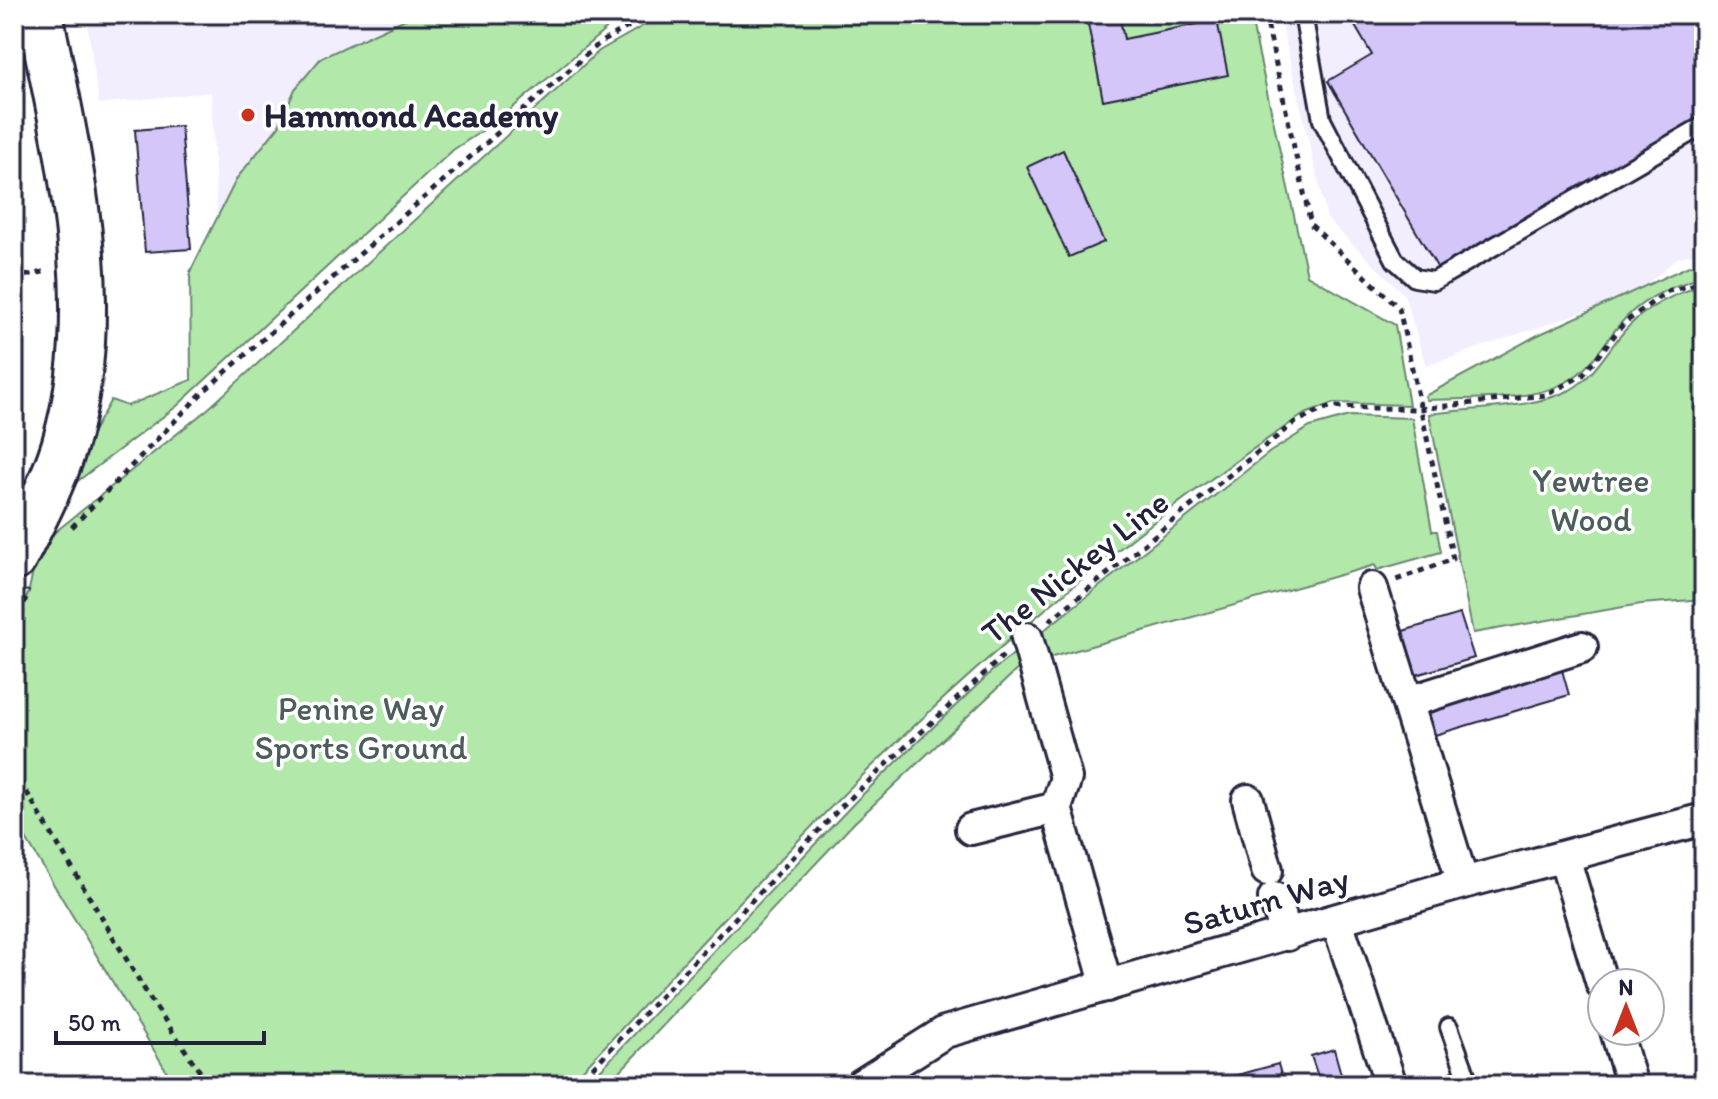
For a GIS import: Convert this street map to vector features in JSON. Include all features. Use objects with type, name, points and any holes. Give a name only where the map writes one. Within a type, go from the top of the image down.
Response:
[{"type":"street","points":[[23,568],[64,447],[78,376],[84,277],[68,157],[40,14]]},
{"type":"street","points":[[1372,588],[1463,883]]},
{"type":"street","points":[[1027,638],[1066,778],[1056,808],[1107,986]]},
{"type":"street","points":[[1408,702],[1582,647]]},
{"type":"street","points":[[1248,800],[1287,935]]},
{"type":"street","points":[[971,829],[1056,808]]},
{"type":"street","name":"Saturn Way","points":[[861,1085],[898,1073],[945,1032],[1463,883],[1704,819]]},
{"type":"street","points":[[1564,857],[1597,967]]},
{"type":"street","points":[[1337,921],[1391,1085]]},
{"type":"street","points":[[1621,1047],[1632,1085]]},
{"type":"lane","points":[[1303,14],[1322,120],[1395,260],[1415,278],[1434,281],[1704,125]]},
{"type":"lane","points":[[1444,1085],[1467,1077],[1449,1027]]},
{"type":"path","points":[[70,528],[203,392],[601,42],[651,14]]},
{"type":"path","points":[[1265,14],[1311,225],[1399,308],[1453,559],[1372,588]]},
{"type":"path","points":[[14,278],[49,271]]},
{"type":"path","name":"The Nickey Line","points":[[576,1085],[842,806],[987,667],[1295,422],[1330,407],[1419,409],[1546,395],[1583,375],[1624,323],[1668,291],[1704,282]]},
{"type":"path","points":[[14,638],[23,568]]},
{"type":"path","points":[[14,771],[149,997],[209,1085]]},
{"type":"shaded area","name":"Hammond Academy","points":[[86,14],[416,14],[321,58],[313,66],[295,89],[279,126],[237,178],[217,218],[211,92],[99,104]]},
{"type":"shaded area","points":[[1279,14],[1704,14],[1704,251],[1677,258],[1637,293],[1426,366],[1404,294],[1327,219]]},
{"type":"green space","points":[[416,14],[624,14],[497,121],[453,150],[177,406],[54,499],[111,400],[127,406],[191,380],[190,272],[237,178],[279,126],[295,89],[321,58]]},
{"type":"green space","name":"Penine Way Sports Ground","points":[[664,14],[1125,14],[1126,20],[1149,14],[1250,14],[1307,275],[1395,325],[1409,405],[1334,403],[1303,415],[1187,497],[1075,584],[967,677],[864,774],[568,1085],[175,1085],[14,819],[14,617],[28,594],[39,545],[209,408],[599,51]]},
{"type":"green space","points":[[1704,259],[1704,277],[1680,284],[1637,307],[1589,363],[1566,382],[1517,396],[1427,400],[1425,396],[1536,336]]},
{"type":"green space","name":"Yewtree Wood","points":[[1704,285],[1704,599],[1641,604],[1473,633],[1429,414],[1538,401],[1570,390],[1588,377],[1622,334],[1645,312],[1673,296]]},
{"type":"green space","points":[[1349,416],[1412,418],[1432,531],[1437,531],[1441,552],[1377,570],[1375,565],[1021,666],[854,823],[607,1085],[586,1085],[857,800],[992,671],[1270,452],[1310,427]]},
{"type":"building","points":[[1086,14],[1119,14],[1124,39],[1217,20],[1228,75],[1103,100]]},
{"type":"building","points":[[1348,14],[1704,14],[1704,117],[1440,272],[1328,81],[1372,55]]},
{"type":"building","points":[[181,126],[191,249],[145,252],[135,130]]},
{"type":"building","points":[[1063,150],[1104,242],[1069,257],[1027,167]]},
{"type":"building","points":[[1460,614],[1474,658],[1406,678],[1393,634]]},
{"type":"building","points":[[1562,670],[1569,695],[1435,735],[1428,708]]},
{"type":"building","points":[[1334,1049],[1344,1085],[1321,1085],[1311,1056]]},
{"type":"building","points":[[1278,1064],[1284,1085],[1236,1085],[1234,1076]]},
{"type":"place","name":"Hammond Academy","points":[[248,115]]}]
